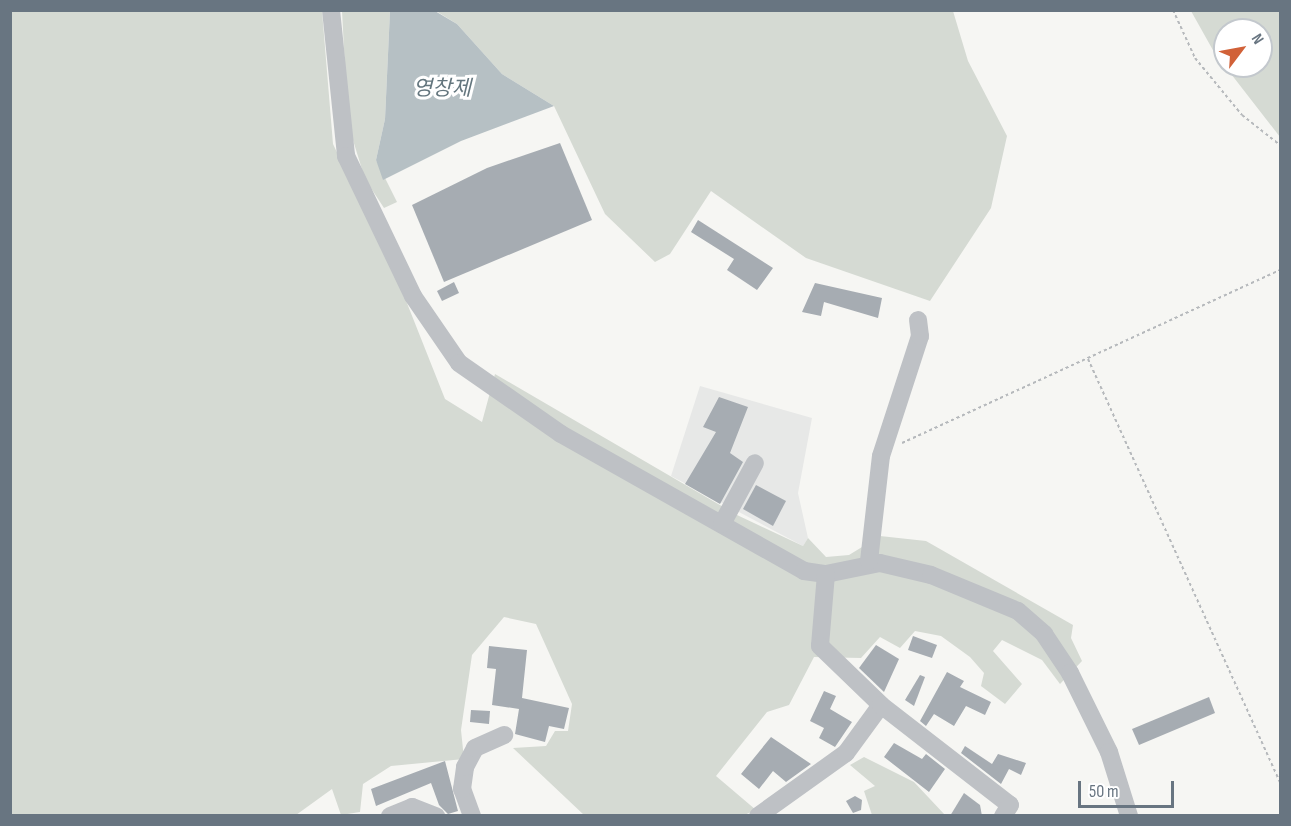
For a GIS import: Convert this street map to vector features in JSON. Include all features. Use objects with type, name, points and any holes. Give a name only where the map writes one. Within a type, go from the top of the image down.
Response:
[{"type":"street","points":[[332,10],[346,156],[436,333],[459,363],[491,390],[804,571],[826,574],[869,561],[931,575],[1018,611],[1044,634],[1109,752],[1129,816]]},
{"type":"street","points":[[869,561],[883,452],[921,336],[918,320]]},
{"type":"street","points":[[722,525],[755,463]]},
{"type":"street","points":[[826,574],[820,646],[881,705],[1010,805],[1003,816]]},
{"type":"street","points":[[758,816],[846,753],[881,705]]},
{"type":"street","points":[[472,816],[462,789],[465,767],[475,748],[504,735]]},
{"type":"street","points":[[390,816],[412,807],[436,816]]},
{"type":"path","points":[[1173,10],[1195,58],[1242,115],[1281,145]]},
{"type":"path","points":[[883,452],[1281,270]]},
{"type":"path","points":[[1088,358],[1281,782]]},
{"type":"shaded area","points":[[10,11],[322,11],[333,144],[399,283],[445,399],[482,422],[495,374],[737,515],[803,546],[808,538],[826,557],[849,555],[880,536],[926,541],[1073,625],[1071,638],[1082,661],[1060,684],[1042,660],[1002,640],[993,651],[1022,684],[1005,704],[981,686],[984,673],[970,657],[941,636],[915,631],[900,648],[880,637],[861,658],[814,657],[789,705],[767,712],[716,776],[756,810],[742,816],[584,815],[513,748],[546,746],[555,731],[568,731],[572,704],[536,624],[504,617],[472,655],[461,730],[464,759],[391,766],[363,784],[360,812],[341,815],[332,789],[296,815],[11,815]]},
{"type":"shaded area","points":[[342,11],[390,11],[385,119],[376,160],[397,202],[384,208],[365,179],[348,124]]},
{"type":"shaded area","points":[[436,11],[953,11],[968,61],[1007,136],[991,208],[930,301],[806,258],[711,191],[670,254],[655,262],[605,214],[554,106],[502,74],[457,24]]},
{"type":"shaded area","points":[[1191,11],[1280,11],[1280,137],[1234,78],[1273,78],[1273,18],[1213,18],[1213,50]]},
{"type":"shaded area","points":[[700,386],[812,418],[798,493],[808,538],[803,546],[671,476]]},
{"type":"shaded area","points":[[864,757],[914,782],[945,815],[872,815],[864,791],[875,786],[850,765]]},
{"type":"water","name":"영창제","points":[[390,11],[435,11],[457,24],[502,74],[554,106],[461,141],[383,180],[376,160],[385,119]]},
{"type":"building","points":[[560,143],[592,220],[444,282],[412,205],[487,168]]},
{"type":"building","points":[[698,220],[773,268],[757,290],[727,270],[734,259],[691,232]]},
{"type":"building","points":[[454,282],[459,293],[442,301],[437,291]]},
{"type":"building","points":[[815,283],[882,298],[878,318],[824,302],[821,316],[802,312]]},
{"type":"building","points":[[719,397],[748,407],[730,453],[743,462],[720,504],[685,484],[716,432],[703,427]]},
{"type":"building","points":[[756,485],[786,501],[773,526],[743,509]]},
{"type":"building","points":[[913,636],[937,645],[932,658],[908,650]]},
{"type":"building","points":[[876,645],[899,659],[884,692],[859,668]]},
{"type":"building","points":[[489,646],[527,650],[522,698],[569,708],[564,729],[549,726],[545,742],[515,734],[519,709],[492,705],[496,669],[487,668]]},
{"type":"building","points":[[947,672],[964,681],[960,687],[991,702],[985,715],[966,706],[954,726],[934,714],[926,726],[920,721]]},
{"type":"building","points":[[920,675],[925,677],[914,706],[905,700]]},
{"type":"building","points":[[824,691],[836,696],[830,709],[852,722],[835,747],[819,738],[824,728],[810,721]]},
{"type":"building","points":[[1209,697],[1215,713],[1139,745],[1132,729]]},
{"type":"building","points":[[471,710],[490,711],[489,724],[470,722]]},
{"type":"building","points":[[771,737],[811,764],[786,782],[773,771],[759,789],[741,774]]},
{"type":"building","points":[[894,743],[922,759],[926,754],[945,769],[929,792],[884,757]]},
{"type":"building","points":[[965,746],[992,764],[998,754],[1026,763],[1021,775],[1009,769],[1001,784],[961,753]]},
{"type":"building","points":[[445,761],[458,811],[448,814],[439,805],[431,783],[376,806],[371,789]]},
{"type":"building","points":[[964,793],[980,805],[982,816],[950,816]]},
{"type":"building","points":[[855,796],[862,800],[861,810],[853,813],[846,801]]}]
